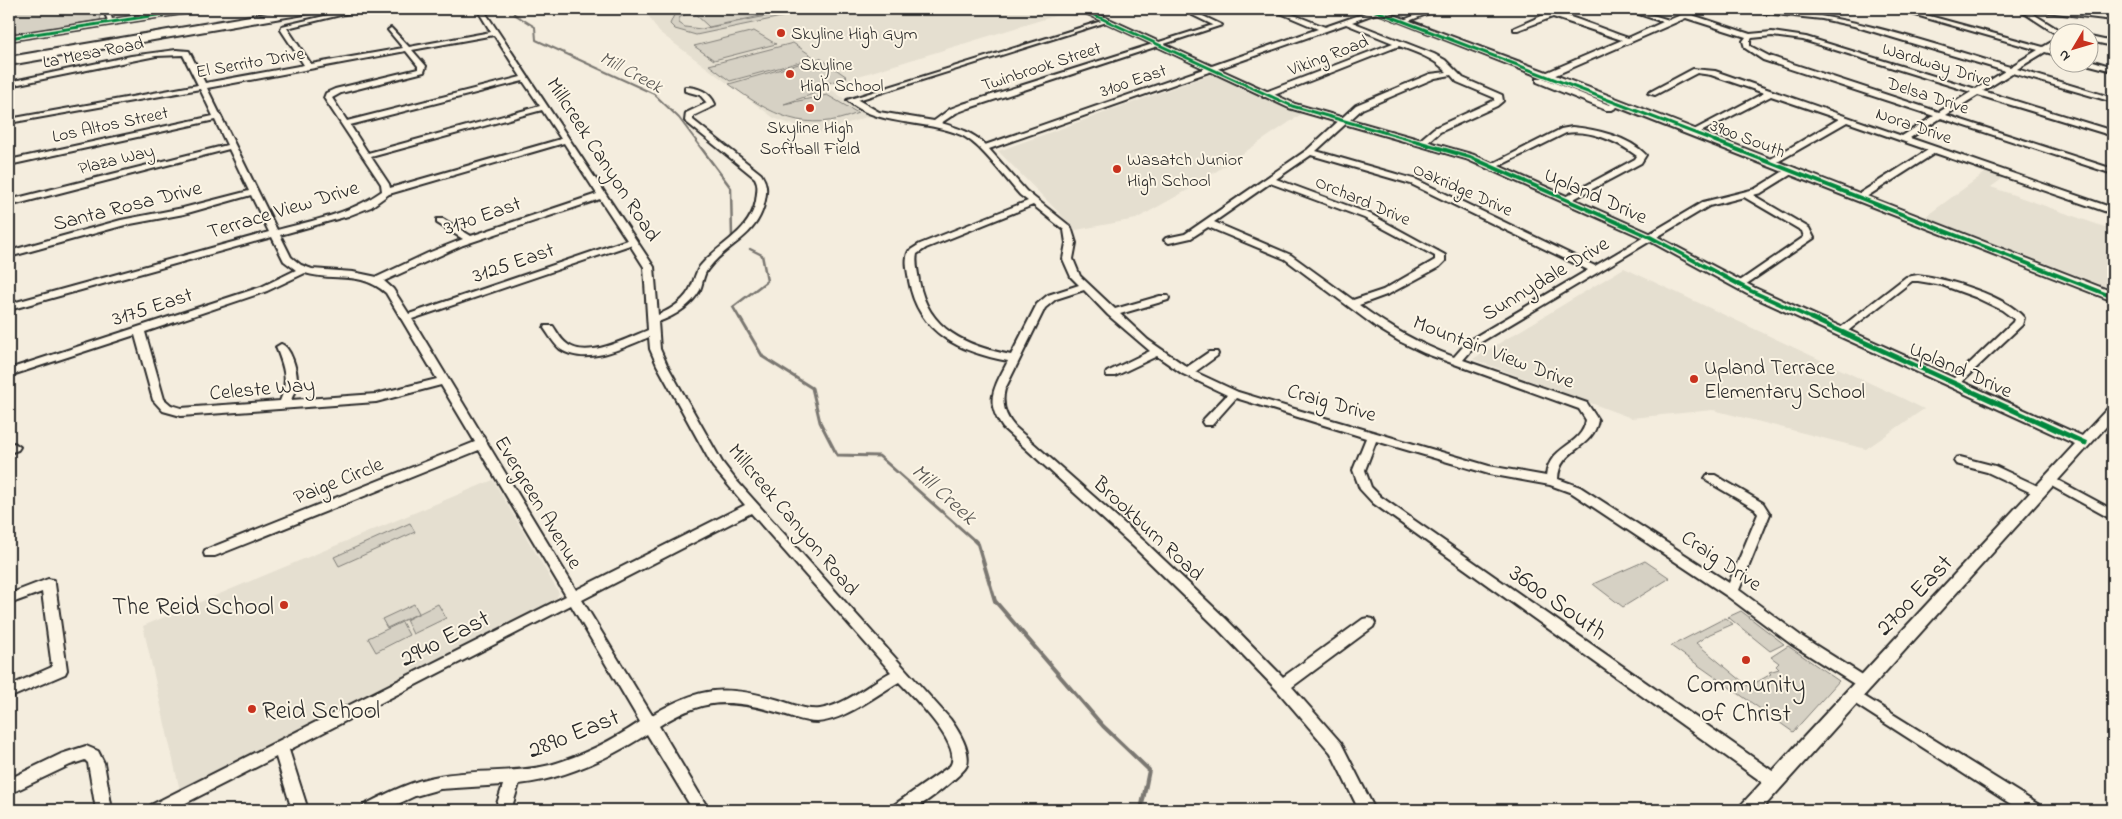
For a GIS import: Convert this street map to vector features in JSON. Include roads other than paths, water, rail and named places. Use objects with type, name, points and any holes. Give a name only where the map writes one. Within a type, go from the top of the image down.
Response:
[{"type":"highway","points":[[9,47],[255,9]]},
{"type":"highway","points":[[9,54],[292,9]]},
{"type":"highway","points":[[9,61],[310,9]]},
{"type":"main road","points":[[9,38],[195,9]]},
{"type":"main road","name":"3900 South","points":[[1374,10],[1544,78],[1620,103],[2113,296]]},
{"type":"street","points":[[106,9],[111,22]]},
{"type":"street","points":[[309,67],[284,30],[284,27],[362,9]]},
{"type":"street","name":"Millcreek Canyon Road","points":[[480,9],[633,241],[650,272],[655,349],[717,464],[752,507],[902,673],[953,735],[960,756],[960,764],[950,776],[900,810]]},
{"type":"street","name":"Upland Drive","points":[[1081,9],[1292,106],[1456,151],[1492,166],[1650,237],[1739,286],[2085,443]]},
{"type":"street","name":"Twinbrook Street","points":[[935,124],[953,111],[966,106],[1220,25],[1183,9]]},
{"type":"street","points":[[1274,9],[1324,29]]},
{"type":"street","points":[[1404,21],[1437,9]]},
{"type":"street","points":[[1537,9],[1628,40]]},
{"type":"street","points":[[1627,9],[1669,22]]},
{"type":"street","points":[[1544,78],[1700,9]]},
{"type":"street","points":[[1745,9],[1842,21],[2113,100]]},
{"type":"street","points":[[1898,9],[2050,52]]},
{"type":"street","points":[[2021,9],[2050,28]]},
{"type":"street","points":[[2038,9],[2110,17]]},
{"type":"street","points":[[2097,9],[2110,17]]},
{"type":"street","name":"3100 East","points":[[985,148],[1346,22],[1374,10]]},
{"type":"street","points":[[1516,29],[1553,14]]},
{"type":"street","points":[[1685,15],[1750,36]]},
{"type":"street","name":"Craig Drive","points":[[1107,21],[851,100],[877,114],[935,124],[964,133],[985,148],[1014,184],[1068,230],[1071,243],[1070,265],[1076,277],[1157,352],[1187,372],[1234,394],[1489,470],[1552,481],[1592,499],[1732,592],[1859,690],[2033,810]]},
{"type":"street","points":[[1346,22],[1438,59],[1460,80],[1499,97],[1499,101],[1494,104],[1437,130],[1423,142]]},
{"type":"street","points":[[386,192],[385,184],[328,99],[329,95],[421,70],[422,66],[391,30]]},
{"type":"street","name":"El Serrito Drive","points":[[9,121],[496,33]]},
{"type":"street","name":"Wardway Drive","points":[[1750,36],[1772,34],[1797,36],[2113,134]]},
{"type":"street","name":"Delsa Drive","points":[[1750,36],[1746,41],[1746,45],[1761,56],[2113,172]]},
{"type":"street","points":[[2100,41],[2113,44]]},
{"type":"street","name":"Viking Road","points":[[1266,95],[1400,43]]},
{"type":"street","points":[[1903,138],[2050,45]]},
{"type":"street","name":"La Mesa Road","points":[[9,84],[90,66],[184,52],[202,86]]},
{"type":"street","points":[[2100,65],[2113,69]]},
{"type":"street","name":"Nora Drive","points":[[1652,93],[1695,72],[1703,71],[2113,211]]},
{"type":"street","points":[[1169,240],[1188,236],[1270,180],[1310,152],[1365,105],[1433,76],[1453,73]]},
{"type":"street","points":[[346,124],[525,78]]},
{"type":"street","points":[[202,86],[287,259],[294,265],[305,269],[357,276],[377,281]]},
{"type":"street","points":[[549,328],[566,348],[584,353],[599,351],[653,326],[688,300],[697,287],[700,272],[740,236],[761,206],[762,181],[758,176],[689,121],[690,114],[711,104],[708,97],[700,91],[688,89]]},
{"type":"street","points":[[1695,133],[1770,93]]},
{"type":"street","points":[[366,156],[544,107]]},
{"type":"street","name":"Los Altos Street","points":[[9,162],[218,117]]},
{"type":"street","points":[[1772,162],[1846,119]]},
{"type":"street","points":[[1492,166],[1564,131],[1575,129],[1598,135],[1642,155],[1638,161],[1566,200]]},
{"type":"street","name":"Terrace View Drive","points":[[9,307],[357,210],[386,192],[565,140]]},
{"type":"street","name":"Plaza Way","points":[[9,203],[232,146]]},
{"type":"street","points":[[1860,197],[1935,149]]},
{"type":"street","name":"Oakridge Drive","points":[[1310,152],[1414,182],[1596,270]]},
{"type":"street","name":"Sunnydale Drive","points":[[1456,361],[1472,343],[1706,204],[1747,195],[1768,186],[1792,170]]},
{"type":"street","name":"Orchard Drive","points":[[1270,180],[1367,216],[1440,255],[1440,261],[1436,265],[1386,292],[1352,304]]},
{"type":"street","name":"Santa Rosa Drive","points":[[9,254],[117,224],[184,211],[254,192]]},
{"type":"street","name":"3170 East","points":[[377,281],[428,254],[468,238],[603,195]]},
{"type":"street","points":[[1739,286],[1808,240],[1808,232],[1747,195]]},
{"type":"street","points":[[1013,359],[968,348],[956,342],[938,328],[918,298],[910,259],[912,253],[923,246],[1034,202]]},
{"type":"street","points":[[440,221],[468,238]]},
{"type":"street","name":"Mountain View Drive","points":[[1207,223],[1288,257],[1403,339],[1456,361],[1574,402],[1587,410],[1592,420],[1590,431],[1586,438],[1558,459],[1554,465],[1552,481]]},
{"type":"street","name":"3125 East","points":[[406,318],[633,241]]},
{"type":"street","name":"3175 East","points":[[9,373],[86,349],[139,329],[264,290],[305,269]]},
{"type":"street","points":[[1840,332],[1909,279],[1923,277],[1940,281],[2003,306],[2017,315],[2018,323],[1954,383]]},
{"type":"street","name":"Evergreen Avenue","points":[[377,281],[388,289],[406,318],[701,810]]},
{"type":"street","name":"Brookburn Road","points":[[1085,286],[1052,297],[1043,303],[999,389],[996,399],[997,408],[1004,422],[1139,544],[1221,623],[1282,686],[1336,748],[1367,810]]},
{"type":"street","points":[[1112,312],[1164,298]]},
{"type":"street","name":"Celeste Way","points":[[139,329],[159,400],[167,408],[187,413],[386,397],[444,381]]},
{"type":"street","points":[[281,347],[291,369],[293,380],[284,406]]},
{"type":"street","points":[[1111,374],[1157,352]]},
{"type":"street","points":[[1187,372],[1213,354]]},
{"type":"street","points":[[1208,422],[1234,394]]},
{"type":"street","name":"2700 East","points":[[1749,810],[2113,411]]},
{"type":"street","name":"3600 South","points":[[1372,436],[1359,470],[1366,489],[1377,500],[1774,782]]},
{"type":"street","name":"Paige Circle","points":[[210,553],[482,444]]},
{"type":"street","points":[[1960,461],[1974,463],[2045,486],[2113,516]]},
{"type":"street","points":[[1711,478],[1759,506],[1764,514],[1732,592]]},
{"type":"street","name":"2940 East","points":[[157,810],[752,507]]},
{"type":"street","points":[[9,599],[48,584],[60,670],[9,692]]},
{"type":"street","points":[[1282,686],[1368,623]]},
{"type":"street","name":"2890 East","points":[[370,810],[428,785],[450,781],[513,779],[534,776],[565,767],[599,752],[690,702],[730,695],[807,714],[821,715],[838,709],[902,673]]},
{"type":"street","points":[[280,748],[300,810]]},
{"type":"street","points":[[9,787],[66,759],[86,753],[93,756],[96,762],[104,810]]},
{"type":"street","points":[[504,810],[513,779]]},
{"type":"waterway","name":"Mill Creek","points":[[515,9],[514,14],[535,27],[536,40],[654,94],[679,118],[697,142]]},
{"type":"waterway","name":"Mill Creek","points":[[696,141],[731,188],[732,238]]},
{"type":"waterway","name":"Mill Creek","points":[[740,319],[733,307],[767,281],[762,255],[750,249]]},
{"type":"waterway","name":"Mill Creek","points":[[740,318],[763,357],[812,388],[820,422],[837,455],[879,456],[975,541]]},
{"type":"waterway","name":"Mill Creek","points":[[975,541],[978,544],[995,601],[1103,726],[1149,770],[1141,810]]},
{"type":"place","name":"Skyline High Gym","points":[[781,33]]},
{"type":"place","name":"Skyline High School","points":[[790,74]]},
{"type":"place","name":"Skyline High Softball Field","points":[[810,108]]},
{"type":"place","name":"Wasatch Junior High School","points":[[1117,169]]},
{"type":"place","name":"Upland Terrace Elementary School","points":[[1694,379]]},
{"type":"place","name":"The Reid School","points":[[284,605]]},
{"type":"place","name":"Community of Christ","points":[[1746,660]]},
{"type":"place","name":"Reid School","points":[[252,709]]}]
